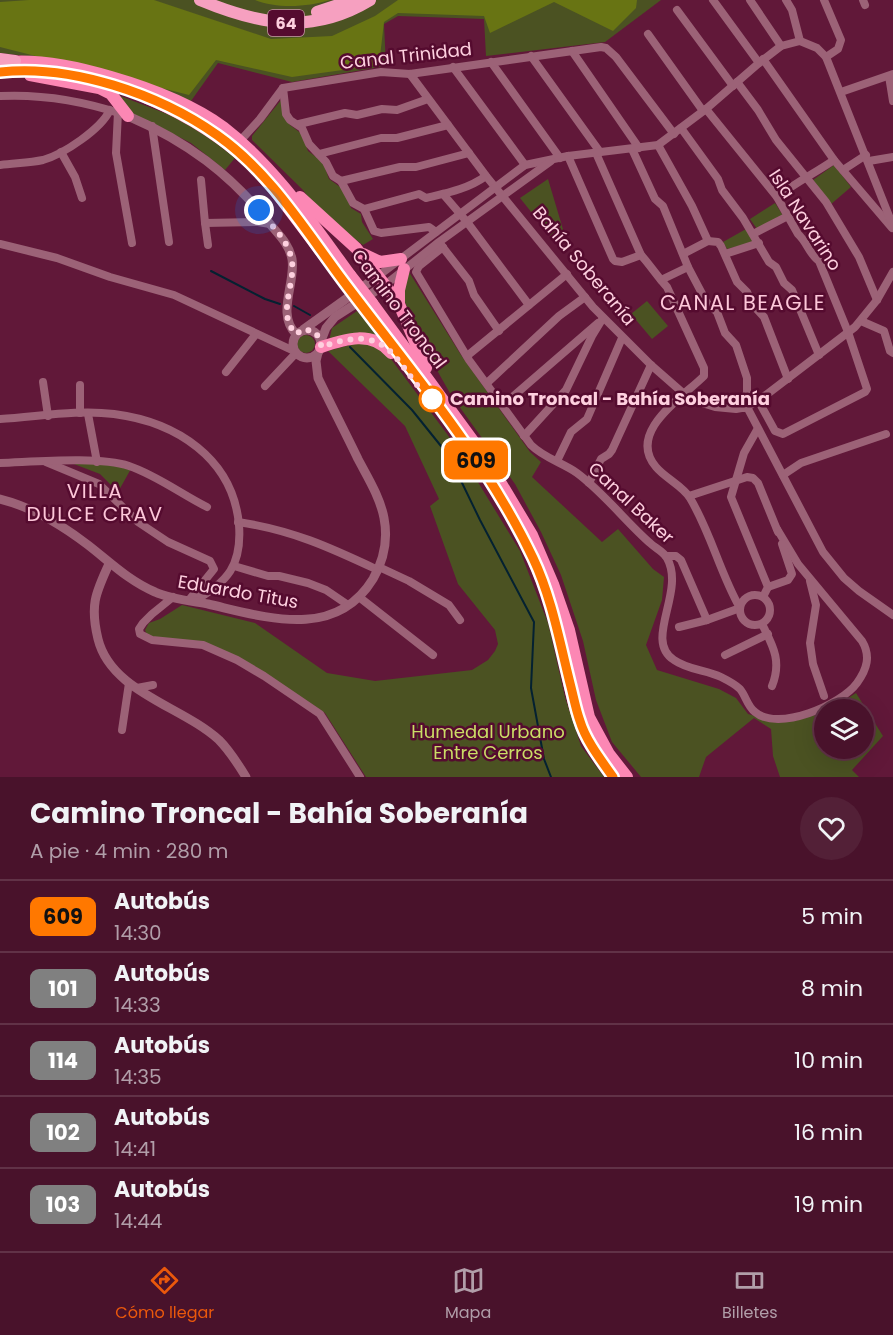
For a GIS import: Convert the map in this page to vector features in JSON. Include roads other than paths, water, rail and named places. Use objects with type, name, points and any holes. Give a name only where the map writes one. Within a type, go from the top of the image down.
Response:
[{"type":"highway","name":"64","points":[[200,0],[246,17],[284,23],[310,22],[336,16],[370,0]]},
{"type":"highway","name":"64","points":[[220,0],[260,13],[284,15],[318,12],[353,0]]},
{"type":"highway","points":[[1,66],[15,61]]},
{"type":"main road","name":"Camino Troncal","points":[[15,61],[71,68],[135,84],[201,114],[221,126],[240,141],[288,193],[347,279]]},
{"type":"main road","name":"Camino Troncal","points":[[1,66],[98,81],[154,101],[218,135],[267,180],[435,387],[487,460],[532,535],[569,630],[589,717],[609,754],[627,777]]},
{"type":"main road","points":[[1,66],[99,88],[111,94],[119,113]]},
{"type":"main road","points":[[254,156],[356,248],[375,261],[403,264],[399,304]]},
{"type":"main road","points":[[356,248],[399,304],[435,387]]},
{"type":"main road","name":"Camino Troncal","points":[[368,305],[492,483],[534,561],[560,642],[580,722],[613,777]]},
{"type":"main road","points":[[320,347],[340,340],[360,338],[377,341],[389,350],[442,413]]},
{"type":"street","points":[[713,0],[834,160],[893,228]]},
{"type":"street","points":[[750,0],[781,46]]},
{"type":"street","points":[[786,0],[792,10],[800,41]]},
{"type":"street","points":[[824,0],[841,40],[838,49],[826,57]]},
{"type":"street","points":[[677,10],[800,172],[808,178],[826,202],[846,233],[876,300]]},
{"type":"street","name":"Isla Navarino","points":[[648,34],[705,110],[777,197],[825,273],[867,390],[783,434],[775,431],[758,400]]},
{"type":"street","points":[[265,386],[297,345],[403,264],[436,232],[525,165],[598,152],[658,145],[705,110],[781,46],[800,41],[817,48],[826,57],[893,228]]},
{"type":"street","name":"Canal Trinidad","points":[[283,88],[381,72],[410,74],[601,47],[606,48],[616,57],[674,134]]},
{"type":"street","points":[[572,51],[635,149],[655,199],[663,206],[688,267],[707,303],[717,312],[725,333],[736,345],[747,378],[745,407],[823,552],[836,569],[859,591],[893,615]]},
{"type":"street","points":[[531,56],[598,152],[640,255],[667,286],[704,368],[704,376],[683,393],[657,422],[651,432],[648,450],[656,467],[689,496],[729,589],[740,608],[742,619],[753,626],[762,624],[769,617],[770,606],[763,597],[752,595],[745,599],[740,608],[679,627]]},
{"type":"street","points":[[491,62],[561,158],[613,259],[619,262],[640,255]]},
{"type":"street","points":[[453,67],[525,165]]},
{"type":"street","name":"Bahía Soberanía","points":[[410,74],[486,176],[585,297],[622,338],[683,393],[702,404],[715,407],[745,407]]},
{"type":"street","points":[[841,92],[891,75],[893,101]]},
{"type":"street","points":[[240,141],[283,88]]},
{"type":"street","points":[[283,88],[286,114],[290,120],[299,124],[345,113],[357,115],[382,109],[397,110],[428,99]]},
{"type":"street","name":"Eduardo Titus","points":[[0,96],[57,98],[119,113],[152,126],[189,147],[221,172],[270,224],[286,243],[292,260],[293,273],[287,315],[289,324],[297,345],[318,378],[372,486],[381,510],[385,546],[378,568],[359,597],[333,614],[315,619],[292,620],[157,593],[109,564],[88,545],[43,515],[0,499]]},
{"type":"street","points":[[0,165],[40,160],[61,152],[119,113]]},
{"type":"street","points":[[119,113],[116,153],[132,243]]},
{"type":"street","points":[[299,124],[309,144],[319,154],[333,176],[341,181],[353,203],[364,209],[372,228],[377,232],[429,227],[436,232]]},
{"type":"street","points":[[319,154],[381,138],[397,138],[448,125]]},
{"type":"street","points":[[152,126],[169,242]]},
{"type":"street","points":[[681,128],[718,179],[722,190],[796,298],[819,355]]},
{"type":"street","points":[[658,145],[692,206],[708,241]]},
{"type":"street","points":[[61,152],[75,177],[82,198]]},
{"type":"street","points":[[341,181],[400,167],[416,167],[469,153]]},
{"type":"street","points":[[843,170],[867,158],[893,157]]},
{"type":"street","points":[[403,264],[441,245],[502,195],[561,158]]},
{"type":"street","points":[[777,197],[796,182],[808,178],[834,160]]},
{"type":"street","points":[[364,209],[419,194],[426,198],[473,186],[486,176]]},
{"type":"street","points":[[201,180],[208,245]]},
{"type":"street","points":[[443,194],[461,214],[529,305]]},
{"type":"street","points":[[753,234],[788,216]]},
{"type":"street","points":[[205,223],[258,222],[270,224]]},
{"type":"street","points":[[683,254],[708,241],[718,242],[737,282],[747,292],[753,305],[764,317],[788,379]]},
{"type":"street","points":[[725,254],[759,243]]},
{"type":"street","points":[[0,244],[57,258],[110,277],[174,295],[277,344],[297,345],[315,332],[320,347]]},
{"type":"street","points":[[441,245],[469,281],[474,296],[499,331]]},
{"type":"street","name":"Canal Baker","points":[[441,245],[419,266],[416,272],[467,356],[524,436],[537,451],[578,473],[630,526],[666,556],[673,579],[669,608],[661,636],[665,652],[674,660],[685,665],[721,677],[741,690],[755,713],[773,719],[814,713],[842,698],[856,685],[865,671],[868,659],[867,649],[862,641],[798,564],[777,529]]},
{"type":"street","points":[[0,248],[9,246]]},
{"type":"street","points":[[661,280],[688,267]]},
{"type":"street","points":[[745,407],[788,379],[861,321],[893,272]]},
{"type":"street","points":[[467,356],[567,274]]},
{"type":"street","points":[[297,345],[308,358],[320,347],[326,328],[335,317],[381,280]]},
{"type":"street","points":[[487,383],[550,323],[585,297]]},
{"type":"street","points":[[503,405],[603,318]]},
{"type":"street","points":[[524,436],[566,390],[603,318]]},
{"type":"street","points":[[861,321],[884,331],[890,351],[893,353]]},
{"type":"street","points":[[226,372],[256,333]]},
{"type":"street","points":[[557,461],[571,432],[582,424],[591,412],[622,338]]},
{"type":"street","name":"Eduardo Titus","points":[[318,378],[316,361],[320,347]]},
{"type":"street","points":[[589,483],[602,459],[612,450],[651,365]]},
{"type":"street","points":[[43,382],[48,416]]},
{"type":"street","points":[[80,385],[84,413],[97,462]]},
{"type":"street","points":[[0,419],[84,413],[113,414],[135,418],[172,430],[203,450],[222,476],[235,503],[239,553],[227,577],[211,592],[192,601]]},
{"type":"street","points":[[757,430],[744,453],[731,497],[768,587]]},
{"type":"street","points":[[783,475],[801,463],[886,434]]},
{"type":"street","points":[[46,462],[99,484],[138,522],[168,542],[213,564],[214,569],[192,601]]},
{"type":"street","points":[[0,463],[97,462],[127,465],[207,507]]},
{"type":"street","points":[[689,496],[747,477],[753,478],[758,483],[792,574],[788,580],[768,587],[763,597]]},
{"type":"street","points":[[238,522],[284,531],[314,540],[409,581],[449,605],[460,620]]},
{"type":"street","points":[[666,556],[675,556],[681,560],[707,620]]},
{"type":"street","points":[[109,564],[96,592],[93,617],[100,647],[114,669],[133,686],[182,714],[218,739],[246,777]]},
{"type":"street","points":[[234,566],[268,576],[279,576],[308,583],[333,594],[348,605]]},
{"type":"street","points":[[809,577],[816,605],[810,644],[813,664],[824,696]]},
{"type":"street","points":[[173,597],[143,623],[139,629],[141,634],[152,640],[203,645],[264,675],[320,714],[360,777]]},
{"type":"street","points":[[359,597],[433,655]]},
{"type":"street","points":[[762,624],[777,657],[777,673],[772,686]]},
{"type":"street","points":[[725,655],[768,634]]},
{"type":"street","points":[[133,686],[153,685]]},
{"type":"street","points":[[122,730],[133,686]]},
{"type":"waterway","points":[[211,271],[265,299],[280,304]]},
{"type":"waterway","points":[[294,306],[310,315]]},
{"type":"waterway","points":[[350,347],[412,410],[449,456],[534,622],[531,688],[544,759],[551,777]]},
{"type":"place","name":"Camino Troncal - Bahía Soberanía","points":[[432,399]]},
{"type":"district","name":"CANAL BEAGLE","points":[[743,303]]},
{"type":"district","name":"VILLA DULCE CRAV","points":[[95,502]]},
{"type":"park label","name":"Humedal Urbano Entre Cerros","points":[[488,742]]}]
